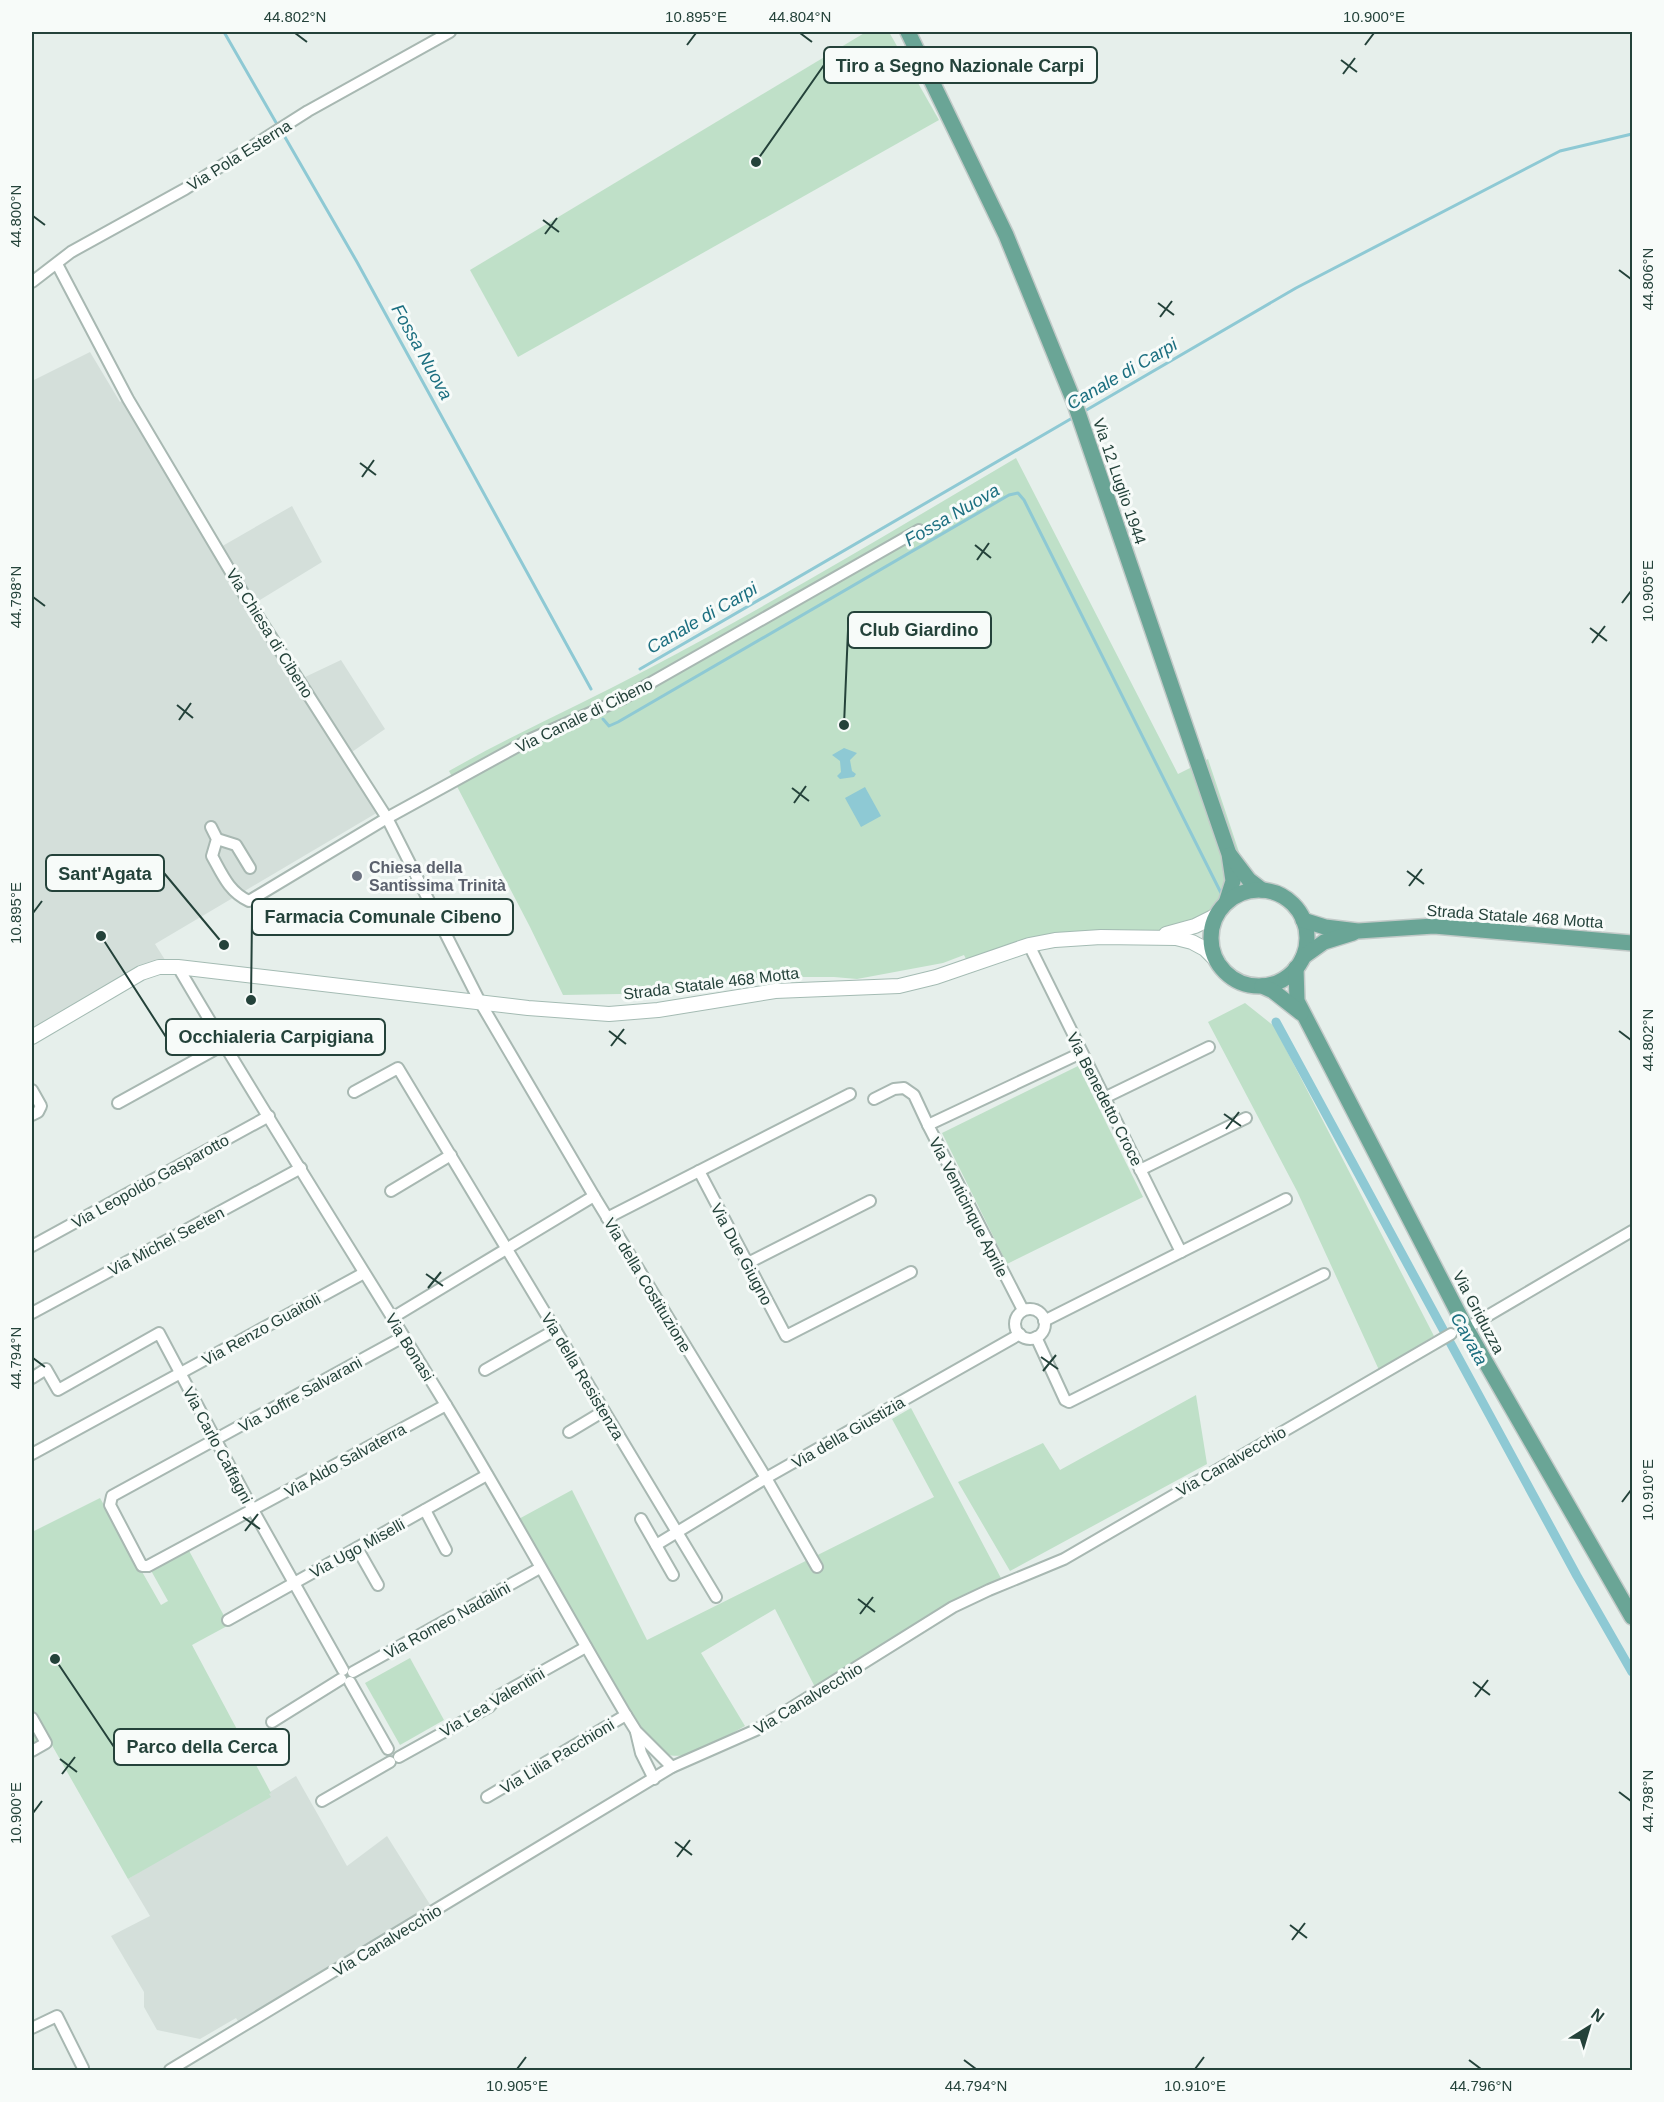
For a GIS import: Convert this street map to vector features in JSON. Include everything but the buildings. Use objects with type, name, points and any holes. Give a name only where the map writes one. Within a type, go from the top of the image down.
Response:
[{"type":"main road","name":"Via 12 Luglio 1944","points":[[908,32],[1006,235],[1075,404],[1229,854]]},
{"type":"main road","points":[[1229,854],[1249,880],[1262,890]]},
{"type":"main road","points":[[1218,962],[1211,939],[1212,926],[1233,881],[1229,854]]},
{"type":"main road","points":[[1156,936],[1195,926],[1243,893],[1262,890],[1287,899],[1297,909],[1303,920],[1306,939],[1299,963]]},
{"type":"main road","points":[[1303,920],[1325,927],[1358,931]]},
{"type":"main road","name":"Strada Statale 468 Motta","points":[[1358,931],[1434,926],[1632,943]]},
{"type":"main road","points":[[1156,936],[1192,942],[1205,949],[1236,980],[1249,985],[1262,986],[1286,977],[1312,949],[1324,942],[1358,931]]},
{"type":"main road","name":"Strada Statale 468 Motta","points":[[32,1037],[141,973],[159,968],[178,967],[570,1012],[626,1013],[775,991],[899,986],[936,977],[1029,945],[1079,938],[1156,936]]},
{"type":"main road","name":"Via Griduzza","points":[[1299,963],[1297,1000],[1305,1017],[1466,1328],[1632,1617]]},
{"type":"main road","name":"Via Griduzza","points":[[1262,986],[1273,991],[1305,1017]]},
{"type":"street","name":"Via Pola Esterna","points":[[32,282],[71,252],[185,189],[297,118],[450,32]]},
{"type":"street","name":"Via Chiesa di Cibeno","points":[[57,264],[128,399],[245,596],[387,818],[480,1002]]},
{"type":"street","name":"Via Canale di Cibeno","points":[[217,839],[212,856],[229,887],[238,896],[249,901],[387,818],[529,740],[624,698],[919,530]]},
{"type":"street","points":[[210,827],[217,839],[236,845],[249,868]]},
{"type":"street","name":"Via Benedetto Croce","points":[[1029,945],[1181,1252]]},
{"type":"street","name":"Via Bonasi","points":[[178,967],[223,1044],[446,1405],[626,1715],[636,1731],[672,1767]]},
{"type":"street","name":"Via della Costituzione","points":[[480,1002],[817,1567]]},
{"type":"street","points":[[118,1103],[223,1044]]},
{"type":"street","points":[[1104,1098],[1209,1047]]},
{"type":"street","name":"Via Venticinque Aprile","points":[[1023,1310],[928,1125],[1081,1053]]},
{"type":"street","name":"Via della Resistenza","points":[[354,1092],[398,1068],[716,1597]]},
{"type":"street","points":[[874,1099],[894,1089],[904,1088],[914,1095],[928,1125]]},
{"type":"street","points":[[32,1090],[41,1106],[32,1116]]},
{"type":"street","points":[[607,1218],[850,1094]]},
{"type":"street","name":"Via Leopoldo Gasparotto","points":[[32,1246],[269,1116]]},
{"type":"street","points":[[1140,1170],[1246,1118]]},
{"type":"street","points":[[391,1191],[450,1155]]},
{"type":"street","name":"Via Michel Seeten","points":[[32,1313],[301,1168]]},
{"type":"street","name":"Via Due Giugno","points":[[699,1171],[786,1336],[911,1272]]},
{"type":"street","points":[[392,1318],[506,1247],[594,1196]]},
{"type":"street","points":[[1044,1321],[1286,1199]]},
{"type":"street","points":[[748,1263],[870,1201]]},
{"type":"street","points":[[1472,1325],[1632,1231]]},
{"type":"street","name":"Via Renzo Guaitoli","points":[[32,1454],[364,1273]]},
{"type":"street","points":[[1036,1337],[1065,1400],[1070,1402],[1324,1274]]},
{"type":"street","points":[[1023,1310],[1036,1310],[1044,1321],[1041,1333],[1036,1337],[1025,1337],[1016,1330],[1016,1319],[1023,1310]]},
{"type":"street","points":[[485,1370],[555,1330]]},
{"type":"street","name":"Via Carlo Caffagni","points":[[32,1378],[46,1370],[58,1390],[159,1333],[253,1510],[388,1749],[395,1749],[395,1760]]},
{"type":"street","name":"Via della Giustizia","points":[[656,1545],[766,1478],[1020,1334]]},
{"type":"street","name":"Via Joffre Salvarani","points":[[148,1566],[142,1566],[110,1505],[112,1496],[403,1337]]},
{"type":"street","name":"Via Canalvecchio","points":[[170,2070],[672,1767],[756,1730],[953,1607],[1064,1559],[1446,1337]]},
{"type":"street","name":"Via Aldo Salvaterra","points":[[148,1566],[446,1405]]},
{"type":"street","points":[[569,1432],[604,1411]]},
{"type":"street","name":"Via Ugo Miselli","points":[[228,1620],[487,1475]]},
{"type":"street","points":[[425,1510],[446,1550]]},
{"type":"street","points":[[641,1519],[673,1575]]},
{"type":"street","points":[[357,1548],[378,1585]]},
{"type":"street","name":"Via Romeo Nadalini","points":[[272,1722],[347,1676],[540,1568]]},
{"type":"street","name":"Via Lea Valentini","points":[[322,1801],[489,1707],[500,1695],[586,1647]]},
{"type":"street","name":"Via Lilia Pacchioni","points":[[487,1797],[626,1715]]},
{"type":"street","points":[[32,1718],[46,1743],[32,1751]]},
{"type":"street","name":"Via Bonasi","points":[[636,1731],[640,1753],[654,1779]]},
{"type":"street","points":[[32,2028],[57,2016],[83,2068]]},
{"type":"shaded area","points":[[90,352],[120,402],[125,399],[219,548],[292,506],[322,562],[255,603],[303,678],[341,660],[385,729],[349,754],[385,808],[155,944],[167,963],[132,970],[32,1031],[32,381]]},
{"type":"shaded area","points":[[296,1776],[347,1866],[387,1836],[434,1911],[241,2026],[236,2018],[200,2039],[157,2030],[144,2007],[144,1992],[111,1936],[150,1916],[128,1879]]},
{"type":"green space","points":[[866,32],[889,32],[939,120],[518,357],[470,270]]},
{"type":"green space","points":[[1016,458],[1178,774],[1208,759],[1242,861],[1211,911],[1195,921],[1188,943],[1047,944],[971,969],[964,955],[943,963],[857,979],[760,977],[676,993],[563,995],[449,771],[695,644]]},
{"type":"green space","points":[[1245,1003],[1274,1026],[1434,1336],[1379,1370],[1297,1191],[1208,1022]]},
{"type":"green space","points":[[1078,1066],[1143,1197],[1007,1264],[942,1133]]},
{"type":"green space","points":[[1196,1395],[1207,1464],[1010,1571],[958,1482],[1043,1443],[1060,1470]]},
{"type":"green space","points":[[911,1408],[1003,1582],[817,1691],[775,1609],[701,1653],[745,1726],[707,1748],[686,1755],[675,1756],[658,1750],[647,1740],[515,1521],[572,1490],[647,1640],[934,1497],[892,1419]]},
{"type":"green space","points":[[100,1498],[161,1605],[168,1601],[149,1567],[187,1547],[229,1625],[192,1645],[271,1793],[269,1794],[271,1797],[128,1879],[49,1740],[32,1750],[32,1532]]},
{"type":"green space","points":[[410,1658],[444,1720],[400,1745],[365,1683]]},
{"type":"water","points":[[844,748],[857,753],[850,760],[852,771],[856,774],[854,777],[840,779],[837,776],[841,772],[840,761],[832,755]]},
{"type":"water","points":[[865,787],[881,816],[861,827],[845,798]]},
{"type":"waterway","name":"Fossa Nuova","points":[[224,32],[278,126]]},
{"type":"waterway","name":"Fossa Nuova","points":[[282,132],[357,262],[591,689]]},
{"type":"waterway","name":"Canale di Carpi","points":[[1083,412],[1296,288],[1560,151],[1632,134]]},
{"type":"waterway","name":"Canale di Carpi","points":[[640,669],[1074,417]]},
{"type":"waterway","name":"Fossa Nuova","points":[[603,719],[609,726],[618,722],[1009,495],[1018,493],[1024,500],[1222,895]]},
{"type":"waterway","name":"Cavata","points":[[1276,1022],[1577,1576],[1632,1672]]},
{"type":"place","name":"Tiro a Segno Nazionale Carpi","points":[[756,162]]},
{"type":"place","name":"Club Giardino","points":[[844,725]]},
{"type":"place","name":"Chiesa della Santissima Trinità","points":[[357,876]]},
{"type":"place","name":"Occhialeria Carpigiana","points":[[101,936]]},
{"type":"place","name":"Sant'Agata","points":[[224,945]]},
{"type":"place","name":"Farmacia Comunale Cibeno","points":[[251,1000]]},
{"type":"place","name":"Parco della Cerca","points":[[55,1659]]}]
